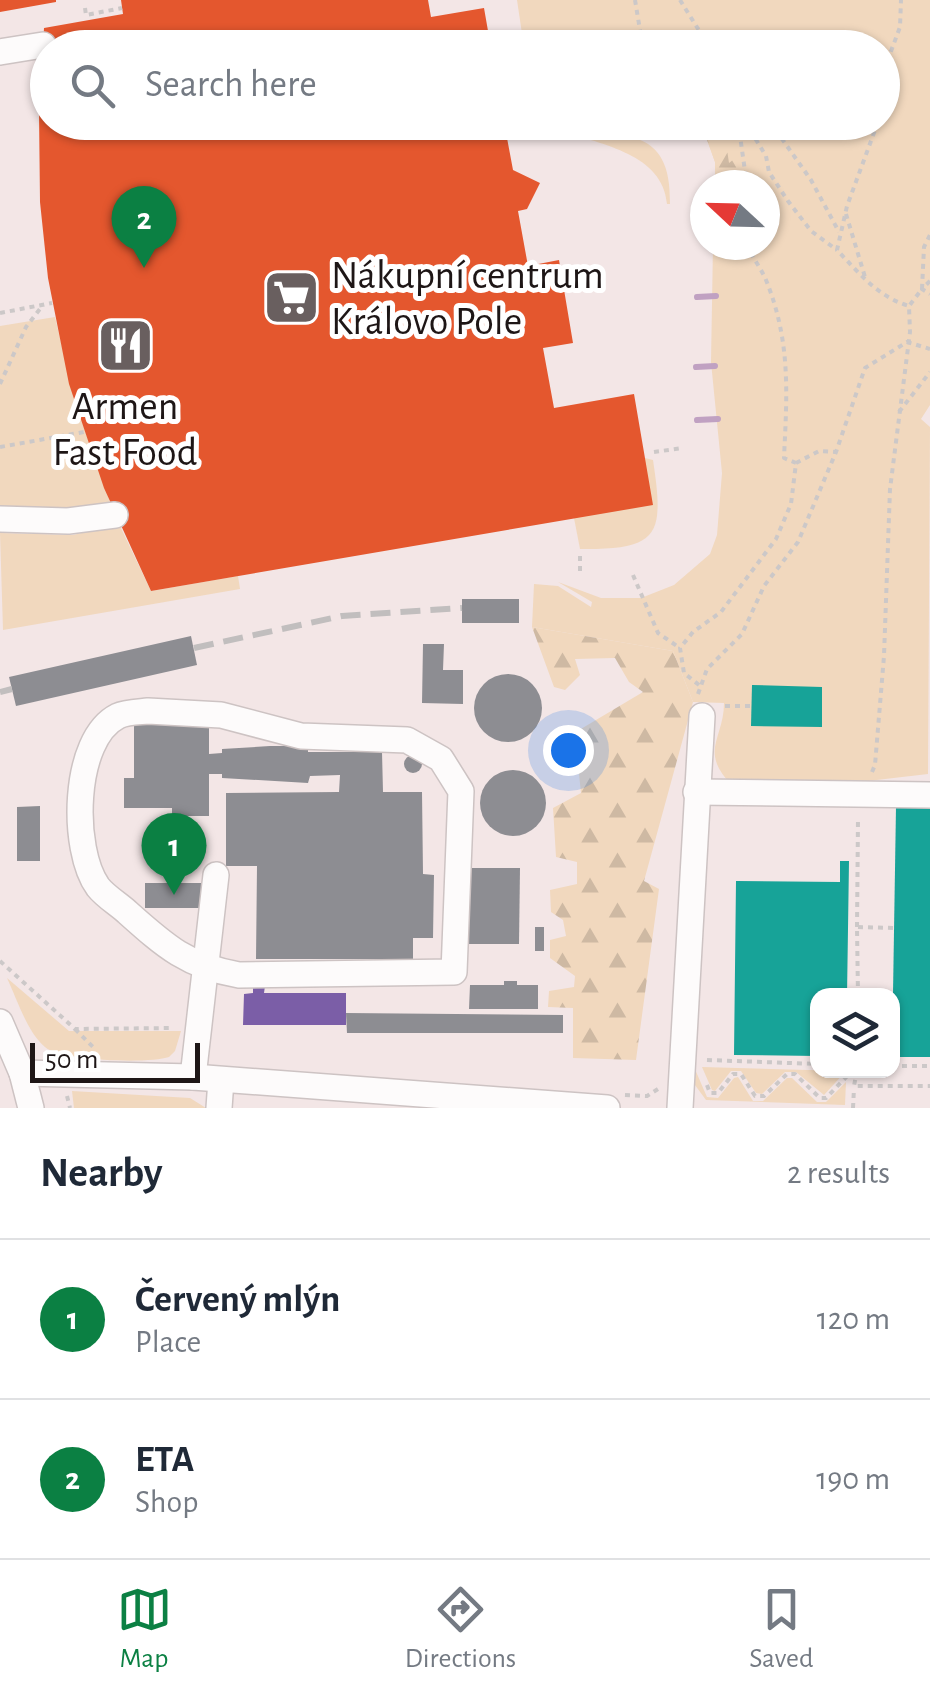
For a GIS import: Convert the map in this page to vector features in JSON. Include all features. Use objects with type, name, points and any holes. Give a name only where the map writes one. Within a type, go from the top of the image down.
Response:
[{"type":"street","points":[[0,52],[30,46]]},
{"type":"street","points":[[0,519],[68,521],[115,514]]},
{"type":"street","points":[[148,711],[221,715],[302,736],[407,740],[441,759],[460,791],[454,972],[238,975],[206,969],[168,948],[97,886],[84,852],[81,795],[84,762],[98,733],[118,716],[148,711]]},
{"type":"street","points":[[680,1108],[702,716]]},
{"type":"street","points":[[696,792],[859,808],[930,795]]},
{"type":"street","points":[[192,1078],[216,876]]},
{"type":"street","points":[[0,1022],[25,1095],[192,1078],[607,1108]]},
{"type":"street","points":[[220,1108],[221,1080]]},
{"type":"path","points":[[636,0],[640,30]]},
{"type":"path","points":[[680,0],[699,30]]},
{"type":"path","points":[[899,30],[901,0]]},
{"type":"path","points":[[84,8],[86,14],[122,8]]},
{"type":"path","points":[[743,140],[746,170]]},
{"type":"path","points":[[755,140],[766,156],[768,172],[811,231],[838,250],[890,300],[909,306]]},
{"type":"path","points":[[783,140],[811,180],[840,236]]},
{"type":"path","points":[[838,250],[845,213],[871,140]]},
{"type":"path","points":[[845,213],[866,281]]},
{"type":"path","points":[[922,289],[924,247],[930,235]]},
{"type":"path","points":[[753,260],[765,278],[779,324],[788,370],[784,458],[796,463]]},
{"type":"path","points":[[858,988],[859,808],[875,765],[884,656],[890,489],[909,306],[930,281]]},
{"type":"path","points":[[922,289],[930,294]]},
{"type":"path","points":[[0,313],[52,303]]},
{"type":"path","points":[[0,384],[26,328],[43,305]]},
{"type":"path","points":[[707,669],[742,634],[764,586],[798,542],[836,452],[865,368],[907,342],[930,349]]},
{"type":"path","points":[[898,413],[930,372]]},
{"type":"path","points":[[0,447],[84,432]]},
{"type":"path","points":[[654,452],[683,448]]},
{"type":"path","points":[[796,463],[819,451],[836,452]]},
{"type":"path","points":[[680,648],[693,632],[721,612],[776,538],[791,504],[796,463]]},
{"type":"path","points":[[580,552],[580,571]]},
{"type":"path","points":[[633,574],[658,633],[680,648],[684,673],[699,685]]},
{"type":"path","points":[[858,927],[893,928]]},
{"type":"path","points":[[0,961],[98,1052]]},
{"type":"path","points":[[75,1029],[188,1028]]},
{"type":"path","points":[[707,1060],[810,1064]]},
{"type":"path","points":[[680,1063],[697,1062],[710,1093],[718,1093],[733,1074],[741,1074],[755,1096],[764,1096],[787,1074],[795,1074],[820,1098],[826,1098],[847,1078]]},
{"type":"path","points":[[900,1066],[930,1066]]},
{"type":"path","points":[[853,1108],[854,1078]]},
{"type":"path","points":[[854,1086],[930,1086]]},
{"type":"path","points":[[67,1096],[70,1108]]},
{"type":"green space","points":[[517,0],[930,0],[930,405],[921,419],[930,427],[928,774],[825,786],[729,782],[720,771],[715,752],[724,703],[693,702],[673,651],[532,627],[534,584],[558,586],[591,607],[592,602],[558,582],[601,598],[641,598],[674,585],[710,554],[717,535],[722,473],[711,362],[713,260],[780,260],[780,170],[715,170],[707,140],[900,140],[900,30],[521,30]]},
{"type":"green space","points":[[591,140],[641,140],[652,147],[668,178],[670,204],[655,173],[612,147]]},
{"type":"green space","points":[[707,140],[726,140],[729,163],[753,144],[759,156],[742,170],[715,170]]},
{"type":"green space","points":[[55,317],[75,402],[111,505],[82,511],[0,510],[0,326]]},
{"type":"green space","points":[[645,458],[653,460],[658,505],[651,533],[627,546],[580,549],[574,518]]},
{"type":"green space","points":[[119,524],[151,591],[238,576],[240,589],[3,630],[0,533],[73,535]]},
{"type":"green space","points":[[532,627],[673,651],[693,702],[644,881],[659,889],[636,1060],[573,1058],[573,1008],[548,1007],[549,991],[574,987],[575,976],[550,958],[550,940],[566,936],[563,920],[551,912],[550,890],[577,884],[577,862],[556,857],[553,808],[581,793],[579,774],[553,771],[554,745],[643,692],[629,682],[615,658],[575,659],[580,675],[565,690],[554,687]]},
{"type":"green space","points":[[7,978],[69,1031],[181,1031],[175,1051],[159,1059],[125,1061],[54,1052],[33,1033]]},
{"type":"green space","points":[[694,1067],[707,1097],[718,1098],[738,1077],[753,1101],[763,1101],[787,1078],[792,1078],[817,1102],[826,1102],[846,1082],[845,1105],[706,1100],[692,1081]]},
{"type":"green space","points":[[702,1067],[810,1070],[810,1078],[840,1078],[824,1095],[796,1072],[785,1072],[762,1094],[756,1093],[741,1071],[731,1071],[712,1090]]},
{"type":"green space","points":[[72,1091],[190,1098],[206,1108],[74,1108]]},
{"type":"building: Shops","points":[[0,0],[56,0],[56,2],[0,12]]},
{"type":"building: Shops","name":"Nákupní centrum Královo Pole","points":[[121,0],[428,0],[431,17],[484,8],[488,30],[44,30],[123,14]]},
{"type":"building: Shops","name":"Nákupní centrum Královo Pole","points":[[39,140],[507,140],[513,170],[540,183],[527,209],[518,211],[528,266],[559,260],[573,343],[543,348],[554,408],[634,394],[653,505],[151,591],[104,488],[69,384],[48,278],[40,202]]},
{"type":"building: Offices","points":[[253,986],[265,986],[264,993],[346,993],[346,1025],[243,1025],[244,994],[253,993]]},
{"type":"building: Public","points":[[752,685],[822,687],[822,727],[751,726]]},
{"type":"building: Public","points":[[896,807],[930,808],[930,1057],[900,1057],[900,988],[893,988]]},
{"type":"building: Public","points":[[840,861],[849,861],[847,988],[810,988],[810,1056],[734,1055],[736,881],[840,882]]},
{"type":"building: Industry","points":[[462,599],[519,599],[519,623],[462,623]]},
{"type":"building: Industry","points":[[191,636],[197,665],[16,706],[9,677]]},
{"type":"building: Industry","points":[[423,644],[444,644],[443,670],[463,670],[463,704],[422,703]]},
{"type":"building: Industry","points":[[508,674],[532,684],[542,708],[532,732],[508,742],[484,732],[474,708],[484,684]]},
{"type":"building: Industry","points":[[134,720],[209,721],[209,754],[222,753],[222,749],[270,746],[308,746],[308,752],[382,752],[383,792],[422,792],[423,874],[434,875],[433,938],[413,938],[413,959],[256,959],[257,866],[226,866],[226,793],[339,792],[340,775],[310,776],[308,783],[209,774],[209,816],[172,816],[172,808],[124,808],[124,778],[134,778]]},
{"type":"building: Industry","points":[[413,755],[422,764],[413,773],[404,764]]},
{"type":"building: Industry","points":[[513,770],[526,772],[536,780],[544,790],[544,816],[536,826],[526,834],[513,836],[500,834],[490,826],[482,816],[480,803],[482,790],[490,780],[500,772]]},
{"type":"building: Industry","points":[[40,806],[40,861],[17,861],[17,807]]},
{"type":"building: Industry","points":[[466,868],[520,868],[519,944],[466,944]]},
{"type":"building: Industry","points":[[145,883],[202,883],[202,908],[145,908]]},
{"type":"building: Industry","points":[[535,927],[544,927],[544,951],[535,951]]},
{"type":"building: Industry","points":[[504,981],[538,985],[538,1009],[469,1009],[470,985],[504,985]]},
{"type":"building: Industry","points":[[346,1013],[563,1015],[563,1033],[347,1033]]},
{"type":"waterway","points":[[697,297],[716,296]]},
{"type":"waterway","points":[[696,367],[715,366]]},
{"type":"waterway","points":[[697,420],[718,419]]},
{"type":"railway","points":[[194,648],[342,616],[462,608]]},
{"type":"railway","points":[[0,692],[12,689]]},
{"type":"place","name":"ETA","points":[[144,268]]},
{"type":"place","name":"Nákupní centrum Královo Pole","points":[[292,297]]},
{"type":"place","name":"Armen Fast Food","points":[[125,346]]},
{"type":"place","name":"Červený mlýn","points":[[174,895]]}]
